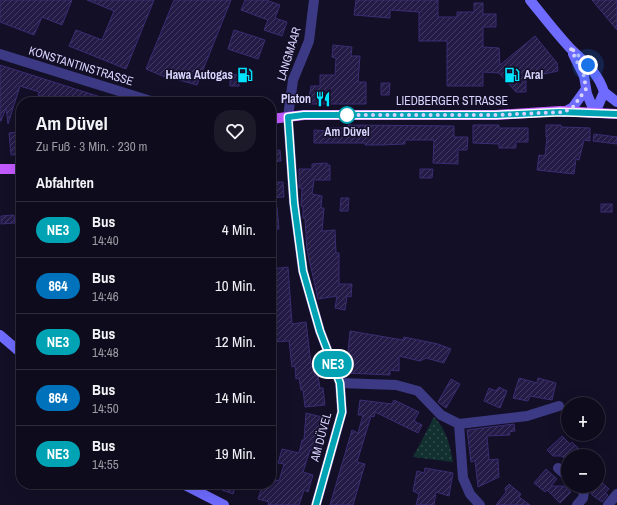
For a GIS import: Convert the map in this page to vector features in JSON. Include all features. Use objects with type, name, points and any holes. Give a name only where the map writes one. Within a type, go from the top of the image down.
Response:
[{"type":"main road","points":[[530,0],[570,47],[594,72],[599,79],[604,92],[617,102]]},
{"type":"main road","points":[[570,47],[584,76],[586,89],[595,113]]},
{"type":"main road","points":[[564,112],[573,107],[586,89]]},
{"type":"main road","points":[[595,113],[604,92]]},
{"type":"main road","name":"LIEDBERGER STRASSE","points":[[276,118],[304,115],[496,115],[564,112],[617,114]]},
{"type":"main road","points":[[0,170],[16,168]]},
{"type":"main road","points":[[0,335],[16,349]]},
{"type":"main road","points":[[193,489],[224,505]]},
{"type":"street","name":"LANGMAAR","points":[[288,117],[293,80],[309,41],[314,0]]},
{"type":"street","name":"KONSTANTINSTRASSE","points":[[0,54],[138,97]]},
{"type":"street","name":"AM DÜVEL","points":[[288,117],[294,203],[303,271],[320,331],[340,383],[342,412],[316,505]]},
{"type":"street","points":[[340,383],[396,385],[418,391],[441,416],[459,424],[526,416],[559,406]]},
{"type":"street","points":[[459,424],[463,478],[470,494],[480,505]]},
{"type":"street","points":[[558,468],[561,471]]},
{"type":"street","points":[[577,505],[583,498],[584,493]]},
{"type":"street","points":[[608,505],[617,494]]},
{"type":"green space","points":[[434,417],[442,427],[447,438],[453,462],[413,457]]},
{"type":"building","points":[[0,0],[72,0],[62,25],[42,17],[34,35],[0,22]]},
{"type":"building","points":[[87,0],[154,0],[126,69],[69,46],[76,30],[102,40],[114,11]]},
{"type":"building","points":[[174,0],[231,0],[197,85],[165,77],[146,69]]},
{"type":"building","points":[[245,0],[266,0],[280,5],[275,18],[287,22],[282,36],[264,30],[268,20],[241,10]]},
{"type":"building","points":[[356,0],[438,0],[438,17],[457,17],[457,12],[474,12],[474,3],[483,3],[483,14],[496,14],[496,27],[483,27],[483,47],[499,48],[500,65],[535,36],[557,63],[558,71],[526,78],[526,92],[516,92],[499,73],[483,72],[483,86],[447,86],[447,41],[419,41],[419,12],[390,10],[390,18],[354,15]]},
{"type":"building","points":[[592,0],[617,0],[617,30]]},
{"type":"building","points":[[234,30],[265,40],[258,59],[228,49]]},
{"type":"building","points":[[333,45],[352,47],[351,56],[360,56],[358,82],[366,82],[366,104],[308,104],[311,86],[320,86],[320,75],[335,75],[336,58],[332,57]]},
{"type":"building","points":[[0,65],[101,97],[43,97],[38,95],[39,92],[20,86],[8,124],[6,108],[0,121]]},
{"type":"building","points":[[239,70],[249,71],[249,78],[239,77],[239,86],[230,86],[230,74],[239,75]]},
{"type":"building","points":[[381,83],[390,83],[389,95],[381,95]]},
{"type":"building","points":[[348,125],[454,126],[454,137],[468,137],[467,150],[458,150],[458,164],[433,163],[434,140],[405,140],[405,144],[380,145],[365,145],[365,143],[314,143],[314,130],[330,131],[330,128],[348,128]]},
{"type":"building","points":[[473,125],[499,125],[499,128],[528,128],[528,142],[516,142],[516,148],[499,148],[499,144],[473,143]]},
{"type":"building","points":[[546,125],[590,128],[590,141],[584,140],[579,160],[576,159],[574,174],[537,170],[539,155],[545,156],[547,137]]},
{"type":"building","points":[[16,132],[16,154],[11,155],[9,133]]},
{"type":"building","points":[[594,134],[617,137],[617,144],[593,141]]},
{"type":"building","points":[[276,150],[280,150],[281,161],[276,162]]},
{"type":"building","points":[[327,163],[327,165],[330,165],[330,180],[314,180],[312,194],[322,196],[321,208],[324,208],[322,231],[335,230],[336,253],[339,253],[339,284],[352,284],[351,297],[347,296],[345,310],[335,308],[337,296],[318,299],[307,250],[305,219],[303,218],[303,207],[301,206],[302,188],[299,188],[299,169],[312,169],[312,164]]},
{"type":"building","points":[[420,169],[433,169],[432,178],[420,178]]},
{"type":"building","points":[[276,182],[283,182],[284,197],[276,198]]},
{"type":"building","points":[[341,198],[349,198],[348,211],[340,211]]},
{"type":"building","points":[[601,204],[612,204],[612,212],[601,212]]},
{"type":"building","points":[[276,207],[277,207],[279,229],[276,229]]},
{"type":"building","points":[[14,215],[15,223],[1,224],[1,216]]},
{"type":"building","points":[[288,267],[292,324],[306,322],[311,364],[314,364],[315,376],[318,376],[320,388],[323,388],[325,405],[305,407],[303,390],[301,390],[299,378],[296,379],[295,366],[292,367],[289,341],[276,342],[276,268]]},
{"type":"building","points":[[350,331],[403,340],[404,337],[438,344],[451,349],[444,363],[426,358],[420,361],[399,356],[399,371],[390,370],[390,375],[346,373]]},
{"type":"building","points":[[519,378],[537,383],[538,378],[556,383],[552,400],[530,396],[528,401],[513,398]]},
{"type":"building","points":[[451,379],[460,384],[446,408],[438,402]]},
{"type":"building","points":[[499,387],[507,391],[500,408],[484,401],[489,388],[496,391]]},
{"type":"building","points":[[360,400],[392,404],[394,400],[419,412],[414,421],[422,425],[418,433],[375,412],[374,417],[371,416],[357,462],[365,464],[353,505],[330,505],[352,430],[358,433],[363,415],[358,415]]},
{"type":"building","points":[[306,413],[330,419],[320,453],[310,450],[303,472],[313,475],[308,492],[304,490],[299,505],[268,505],[269,502],[258,499],[261,489],[276,489],[276,480],[279,481],[284,464],[278,463],[282,449],[299,453],[302,440],[304,440]]},
{"type":"building","points":[[514,424],[515,431],[509,432],[510,435],[487,436],[489,460],[498,459],[499,477],[478,487],[475,461],[471,462],[467,430]]},
{"type":"building","points":[[561,437],[561,441],[567,441],[570,444],[572,442],[579,449],[561,449],[561,456],[553,456],[547,450]]},
{"type":"building","points":[[425,468],[453,473],[449,496],[436,492],[434,505],[416,505],[419,494],[413,491],[417,471],[424,473]]},
{"type":"building","points":[[546,469],[557,479],[551,486],[561,486],[561,493],[570,493],[560,503],[547,490],[545,492],[534,483]]},
{"type":"building","points":[[509,484],[521,494],[519,497],[530,505],[496,505],[506,492],[505,488]]},
{"type":"building","points":[[605,485],[609,489],[605,493]]},
{"type":"building","points":[[222,489],[234,489],[233,494]]},
{"type":"building","points":[[591,493],[605,493],[608,495],[602,502]]},
{"type":"bus line","name":"NE3","points":[[316,505],[342,412],[340,383],[320,331],[303,271],[294,203],[288,117],[304,115],[496,115],[544,112],[617,114]]},
{"type":"place","name":"Hawa Autogas","points":[[245,75]]},
{"type":"place","name":"Aral","points":[[512,75]]},
{"type":"place","name":"Platon","points":[[323,99]]},
{"type":"place","name":"Am Düvel","points":[[347,115]]},
{"type":"route","points":[[347,115],[342,115],[496,115],[564,112],[573,107],[584,94],[586,89],[586,81],[570,47],[588,65]]}]
